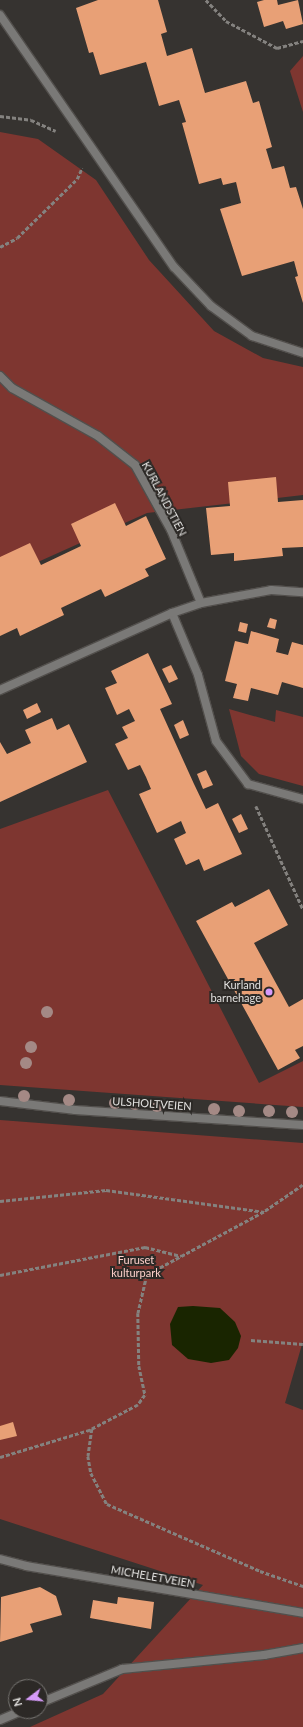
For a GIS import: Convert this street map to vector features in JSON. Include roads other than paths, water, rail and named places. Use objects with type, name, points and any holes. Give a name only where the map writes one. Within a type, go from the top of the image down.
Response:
[{"type":"street","points":[[0,15],[174,267],[211,306],[252,336],[303,353]]},
{"type":"street","name":"KURLANDSTIEN","points":[[0,376],[12,388],[98,436],[135,465],[171,530],[201,604]]},
{"type":"street","points":[[0,690],[172,613],[201,604],[271,590],[303,592]]},
{"type":"street","points":[[172,613],[198,675],[216,741],[248,784],[303,799]]},
{"type":"street","name":"ULSHOLTVEIEN","points":[[0,1101],[75,1110],[303,1125]]},
{"type":"street","name":"MICHELETVEIEN","points":[[0,1559],[26,1566],[303,1613]]},
{"type":"street","points":[[48,1700],[122,1669],[264,1655],[303,1648]]},
{"type":"place","name":"Kurland barnehage","points":[[269,992]]},
{"type":"park label","name":"Furuset kulturpark","points":[[136,1267]]}]
